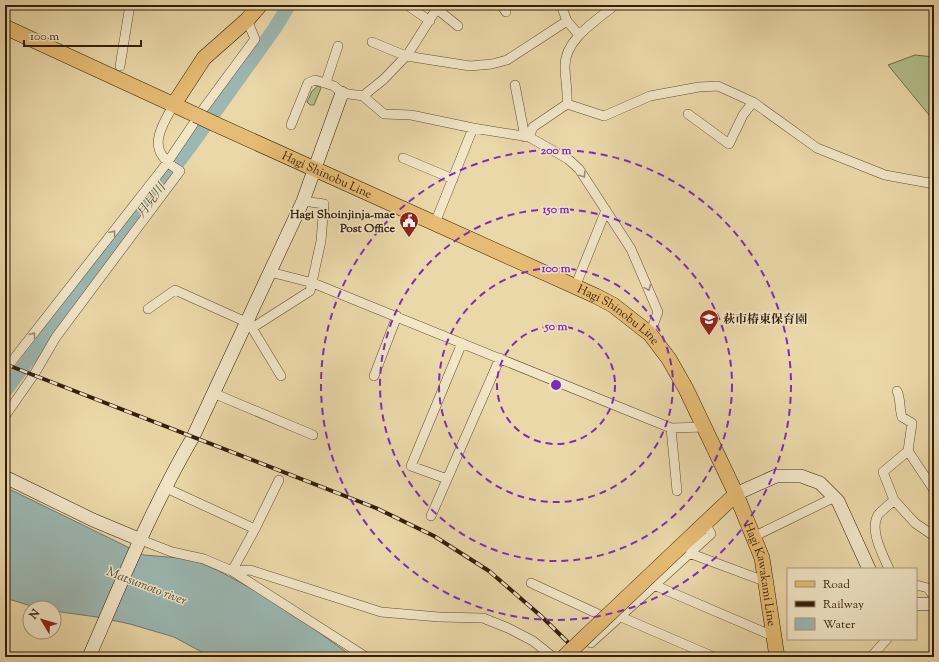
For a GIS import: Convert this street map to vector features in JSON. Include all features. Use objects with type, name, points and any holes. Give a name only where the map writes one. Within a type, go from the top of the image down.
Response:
[{"type":"main road","points":[[5,27],[174,104],[204,58],[247,20],[260,5]]},
{"type":"main road","name":"Hagi Shinobu Line","points":[[174,104],[315,170],[575,286],[613,305],[650,334],[669,359],[705,427],[736,494]]},
{"type":"main road","points":[[564,657],[685,549],[705,523],[736,494]]},
{"type":"main road","name":"Hagi Kawakami Line","points":[[736,494],[762,558],[767,582],[777,657]]},
{"type":"street","points":[[120,66],[130,5]]},
{"type":"street","points":[[407,5],[430,21]]},
{"type":"street","points":[[561,5],[575,38]]},
{"type":"street","points":[[567,104],[565,65],[569,48],[585,25],[614,5]]},
{"type":"street","points":[[363,96],[406,56],[438,7],[458,26]]},
{"type":"street","points":[[7,368],[167,163],[204,108],[255,40],[247,20]]},
{"type":"street","points":[[372,42],[406,56],[470,66],[492,64],[507,60],[567,21]]},
{"type":"street","points":[[326,82],[338,46]]},
{"type":"street","points":[[291,125],[308,84],[315,80],[326,82],[342,93],[363,96],[384,114],[411,115],[473,128],[527,137],[568,159],[579,169],[631,249],[658,312],[650,334]]},
{"type":"street","points":[[515,85],[527,137]]},
{"type":"street","points":[[567,104],[604,116],[650,96],[699,87],[718,86],[753,102],[817,148],[885,174],[929,183],[934,180]]},
{"type":"street","points":[[89,657],[139,544],[213,393],[249,325],[270,272],[303,201],[342,93]]},
{"type":"street","points":[[688,114],[729,144],[744,115],[753,102]]},
{"type":"street","points":[[5,416],[35,373],[56,337],[180,171],[167,163],[158,144],[158,132],[174,104]]},
{"type":"street","points":[[527,137],[533,126],[567,104]]},
{"type":"street","points":[[435,223],[473,128]]},
{"type":"street","points":[[403,158],[453,179]]},
{"type":"street","points":[[249,325],[310,291],[321,241],[324,204],[303,201]]},
{"type":"street","points":[[575,286],[606,210]]},
{"type":"street","points":[[270,272],[313,282],[671,428],[705,427]]},
{"type":"street","points":[[148,309],[175,290],[249,325],[281,376]]},
{"type":"street","points":[[374,376],[397,316]]},
{"type":"street","points":[[447,480],[411,466],[462,343]]},
{"type":"street","points":[[431,516],[500,358]]},
{"type":"street","points":[[897,391],[900,397],[899,409],[902,416],[912,423],[908,451],[934,490]]},
{"type":"street","points":[[213,393],[313,435]]},
{"type":"street","points":[[671,428],[677,491]]},
{"type":"street","points":[[908,451],[883,472],[894,500],[915,522],[934,536]]},
{"type":"street","points":[[736,494],[776,476],[789,475],[812,479],[835,497],[846,515],[869,568]]},
{"type":"street","points":[[5,477],[139,544],[204,559],[232,571],[366,657]]},
{"type":"street","points":[[232,571],[279,480]]},
{"type":"street","points":[[166,488],[255,529]]},
{"type":"street","points":[[753,537],[835,497]]},
{"type":"street","points":[[889,568],[875,532],[875,521],[878,515],[894,500]]},
{"type":"street","points":[[591,643],[654,585],[685,549],[767,582]]},
{"type":"street","points":[[232,571],[250,570],[381,612],[439,617],[483,618],[508,628],[533,641],[553,657]]},
{"type":"street","points":[[531,583],[714,657]]},
{"type":"street","points":[[654,585],[773,636]]},
{"type":"street","points":[[917,585],[928,588],[934,596]]},
{"type":"street","points":[[917,604],[934,604]]},
{"type":"street","points":[[871,657],[886,640]]},
{"type":"green space","points":[[915,55],[934,57],[934,121],[888,65]]},
{"type":"green space","points":[[318,86],[321,88],[314,105],[310,105],[307,102],[312,91]]},
{"type":"water","name":"Matsumoto river","points":[[5,487],[144,555],[191,559],[219,571],[278,603],[353,657],[211,657],[174,637],[130,624],[97,617],[62,612],[62,600],[22,600],[22,603],[5,598]]},
{"type":"waterway","name":"月見川","points":[[5,391],[192,144],[275,28],[289,5]]},
{"type":"railway","points":[[5,364],[376,508],[434,536],[489,571],[541,616],[583,657]]},
{"type":"place","name":"Hagi Shoinjinja-mae Post Office","points":[[409,238]]},
{"type":"place","name":"萩市椿東保育園","points":[[709,336]]}]
